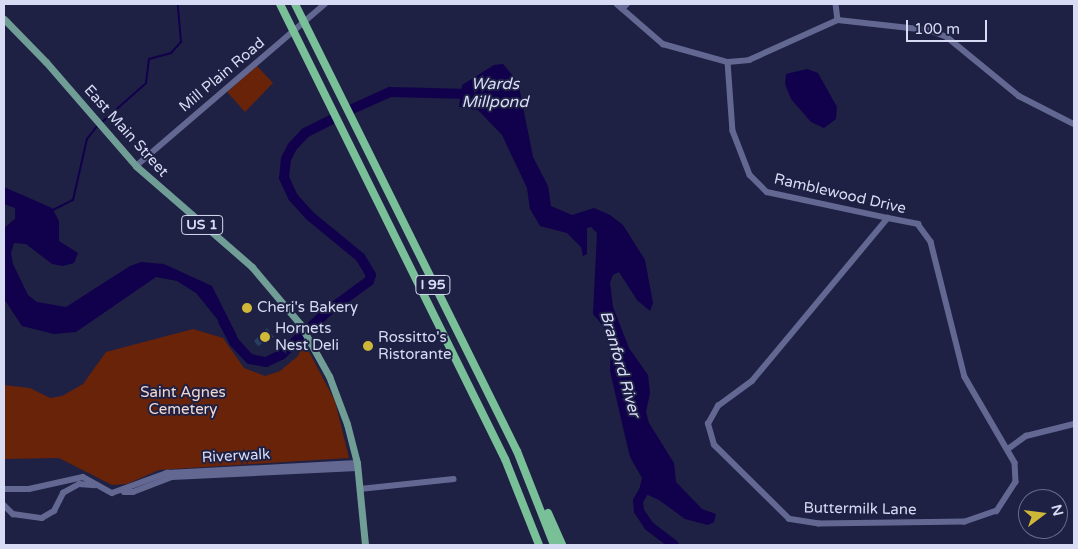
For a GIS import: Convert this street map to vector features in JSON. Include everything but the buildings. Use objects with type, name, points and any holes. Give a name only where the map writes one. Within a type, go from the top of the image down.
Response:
[{"type":"highway","name":"I 95","points":[[280,4],[505,459],[539,545]]},
{"type":"highway","name":"I 95","points":[[295,4],[517,451],[554,545]]},
{"type":"highway","points":[[517,451],[562,545]]},
{"type":"main road","name":"East Main Street","points":[[4,20],[136,166],[252,267],[300,324],[335,388],[357,465],[366,545]]},
{"type":"street","name":"Mill Plain Road","points":[[136,166],[325,4]]},
{"type":"street","points":[[617,4],[663,44],[728,62],[749,60],[838,20],[890,24],[947,38],[1018,96],[1074,124]]},
{"type":"street","points":[[622,9],[628,4]]},
{"type":"street","points":[[836,4],[838,20]]},
{"type":"street","name":"Ramblewood Drive","points":[[728,62],[733,131],[750,175],[767,192],[918,224],[931,242],[965,377],[1015,463],[1016,482]]},
{"type":"street","name":"Buttermilk Lane","points":[[888,218],[752,381],[718,406],[708,424],[714,445],[789,519],[819,524],[965,522],[997,511],[1016,482]]},
{"type":"street","points":[[1008,450],[1026,436],[1074,424]]},
{"type":"street","name":"Riverwalk","points":[[4,489],[29,489],[83,477],[112,493],[167,472],[357,465]]},
{"type":"street","name":"Riverwalk","points":[[120,491],[133,492],[172,478],[357,465]]},
{"type":"street","points":[[360,489],[453,479]]},
{"type":"street","name":"Riverwalk","points":[[4,505],[13,514],[42,518],[54,511],[63,493],[74,486],[97,485]]},
{"type":"green space","points":[[257,66],[273,83],[245,112],[227,92]]},
{"type":"green space","name":"Saint Agnes Cemetery","points":[[193,329],[223,338],[244,368],[265,376],[280,371],[298,356],[304,342],[335,401],[349,458],[159,470],[127,484],[112,485],[59,458],[4,459],[4,385],[30,388],[50,398],[62,396],[83,384],[106,352]]},
{"type":"water","name":"Wards Millpond","points":[[503,64],[518,82],[533,157],[548,186],[551,206],[572,215],[594,208],[610,215],[623,225],[645,260],[653,303],[650,311],[637,300],[619,272],[613,275],[610,282],[613,307],[629,348],[648,375],[650,393],[646,412],[649,423],[674,463],[676,482],[702,509],[716,514],[714,522],[708,525],[685,519],[659,500],[639,491],[642,478],[630,457],[610,371],[611,348],[604,327],[593,314],[597,233],[591,227],[587,228],[587,254],[583,256],[581,247],[567,233],[540,226],[530,209],[527,188],[502,135],[478,110],[459,107],[462,85],[494,65]]},
{"type":"water","points":[[807,69],[818,73],[837,107],[836,119],[824,128],[811,122],[791,99],[785,84],[786,74]]},
{"type":"water","points":[[4,187],[52,208],[59,221],[59,241],[78,253],[74,263],[63,266],[52,264],[26,244],[14,243],[11,253],[13,264],[28,295],[37,302],[66,307],[130,266],[141,262],[164,264],[212,286],[237,336],[226,330],[196,293],[177,281],[156,277],[76,332],[54,334],[22,326],[4,299],[4,228],[15,219],[15,208],[4,204]]},
{"type":"waterway","points":[[101,123],[146,83],[149,59],[171,53],[181,42],[178,4]]},
{"type":"waterway","name":"Branford River","points":[[352,109],[390,92],[470,94]]},
{"type":"waterway","name":"Branford River","points":[[223,321],[234,342],[250,359],[266,362],[281,355],[328,311],[369,281],[371,275],[360,257],[310,216],[293,197],[284,178],[286,159],[292,147],[305,133],[331,120]]},
{"type":"waterway","points":[[51,211],[73,200],[87,139],[97,126]]},
{"type":"waterway","name":"Branford River","points":[[649,482],[638,501],[639,511],[649,526],[674,545]]},
{"type":"place","name":"Cheri's Bakery","points":[[247,308]]},
{"type":"place","name":"Hornets Nest Deli","points":[[265,337]]},
{"type":"place","name":"Rossitto's Ristorante","points":[[368,346]]}]
